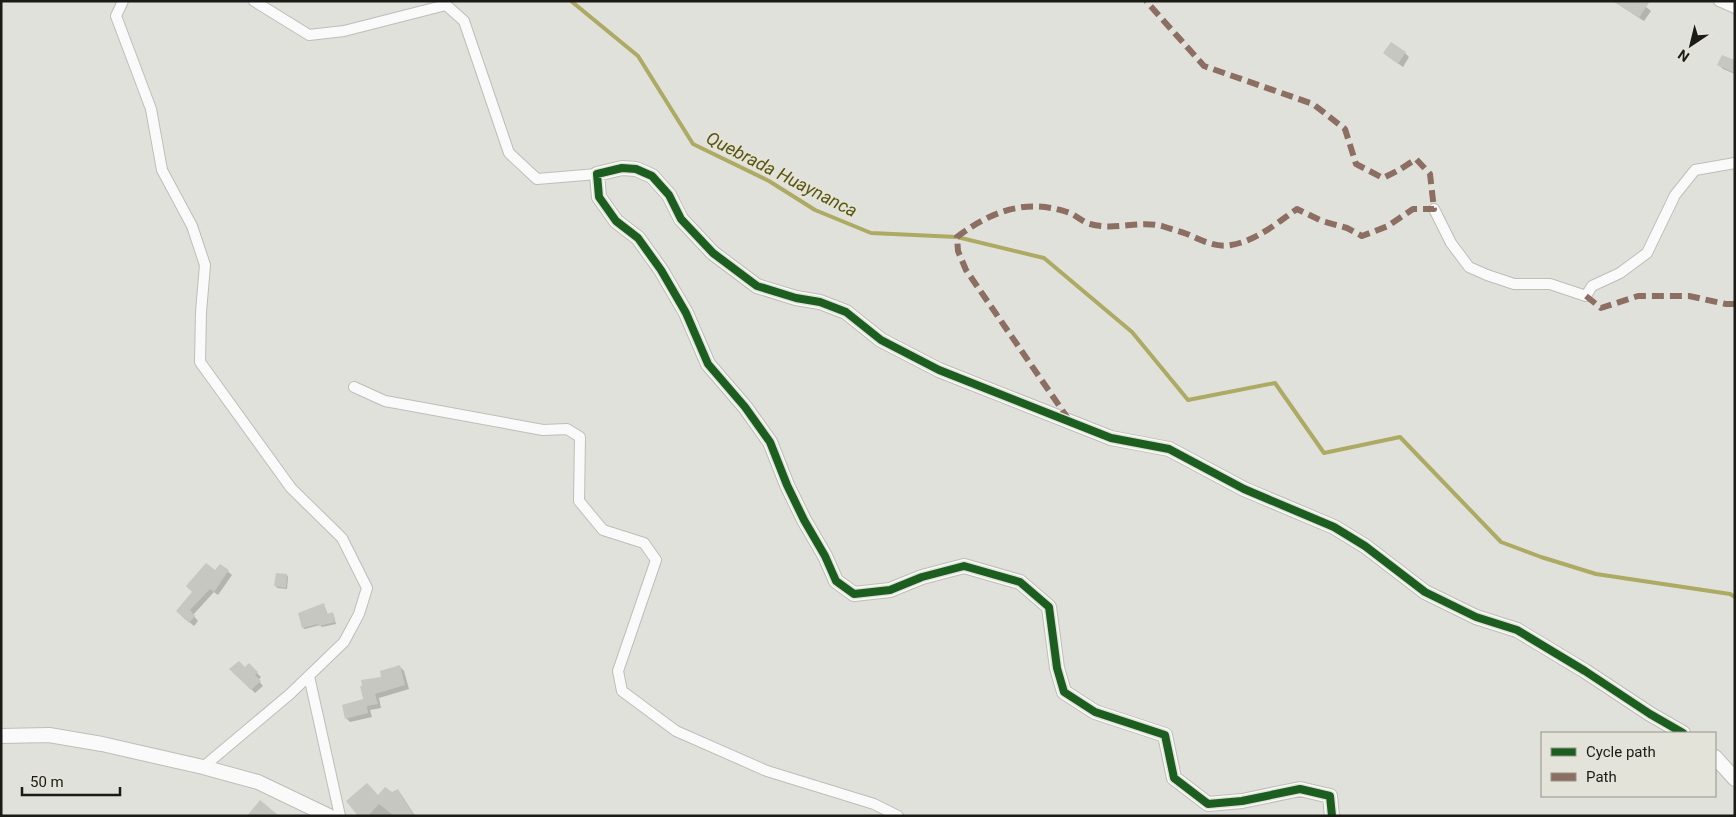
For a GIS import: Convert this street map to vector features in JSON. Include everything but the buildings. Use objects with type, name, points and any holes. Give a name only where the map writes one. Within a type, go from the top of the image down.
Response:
[{"type":"street","points":[[123,1],[116,16],[151,108],[162,170],[192,226],[205,265],[201,312],[200,362],[291,488],[342,538],[367,588],[359,614],[344,642],[309,676],[203,768]]},
{"type":"street","points":[[254,1],[309,35],[344,31],[446,5],[464,20],[510,153],[537,179],[597,174],[622,168],[636,169],[652,176],[669,195],[681,218],[713,253],[756,286],[796,298],[820,302],[846,312],[881,340],[939,370],[1111,438],[1169,449],[1244,489],[1334,527],[1365,546],[1425,592],[1476,617],[1517,630],[1681,732]]},
{"type":"street","points":[[1719,1],[1735,8]]},
{"type":"street","points":[[1434,209],[1451,243],[1469,267],[1514,284],[1550,284],[1586,296],[1592,286],[1620,272],[1647,253],[1675,195],[1695,170],[1735,163]]},
{"type":"street","points":[[597,174],[599,197],[616,221],[638,238],[661,270],[686,313],[708,364],[745,407],[770,442],[787,485],[804,520],[825,556],[836,581],[854,594],[890,590],[922,577],[964,566],[1020,582],[1049,607],[1057,668],[1064,692],[1096,712],[1165,735],[1174,778],[1208,804],[1242,801],[1300,789],[1330,796],[1332,816]]},
{"type":"street","points":[[354,387],[385,401],[543,430],[567,429],[580,437],[579,502],[602,530],[644,543],[656,560],[618,671],[622,691],[676,730],[766,771],[874,804],[898,816]]},
{"type":"street","points":[[309,676],[340,816]]},
{"type":"street","points":[[1,736],[49,734],[102,744],[203,768],[258,782],[329,816]]},
{"type":"street","points":[[1716,758],[1735,779]]},
{"type":"waterway","name":"Quebrada Huaynanca","points":[[571,1],[638,56],[693,144],[769,181],[815,210],[871,233],[957,237],[1044,258],[1132,332],[1188,400],[1275,383],[1324,453],[1400,437],[1501,542],[1596,574],[1730,594],[1735,597]]},
{"type":"marked path","points":[[1069,420],[966,270],[958,251],[957,237],[969,228],[995,214],[1022,207],[1037,206],[1067,212],[1087,223],[1099,226],[1153,224],[1187,234],[1208,243],[1225,246],[1258,236],[1297,209],[1322,221],[1347,228],[1362,236],[1388,226],[1413,209],[1434,209],[1430,174],[1416,159],[1383,178],[1356,164],[1345,129],[1313,104],[1204,66],[1146,1]]},
{"type":"marked path","points":[[1586,296],[1601,308],[1638,296],[1689,296],[1726,304],[1735,304]]},
{"type":"cycle path","points":[[1332,816],[1330,796],[1300,789],[1242,801],[1208,804],[1174,778],[1165,735],[1095,712],[1064,692],[1057,668],[1049,607],[1020,582],[964,566],[922,577],[890,590],[854,594],[836,581],[825,556],[804,520],[787,485],[770,442],[745,407],[708,364],[686,313],[661,270],[638,238],[616,221],[599,197],[597,174],[622,168],[636,169],[652,176],[669,195],[681,219],[713,253],[757,286],[796,298],[820,302],[846,312],[881,340],[939,370],[1111,438],[1169,449],[1244,489],[1334,527],[1365,546],[1425,592],[1476,617],[1517,630],[1681,732]]}]
